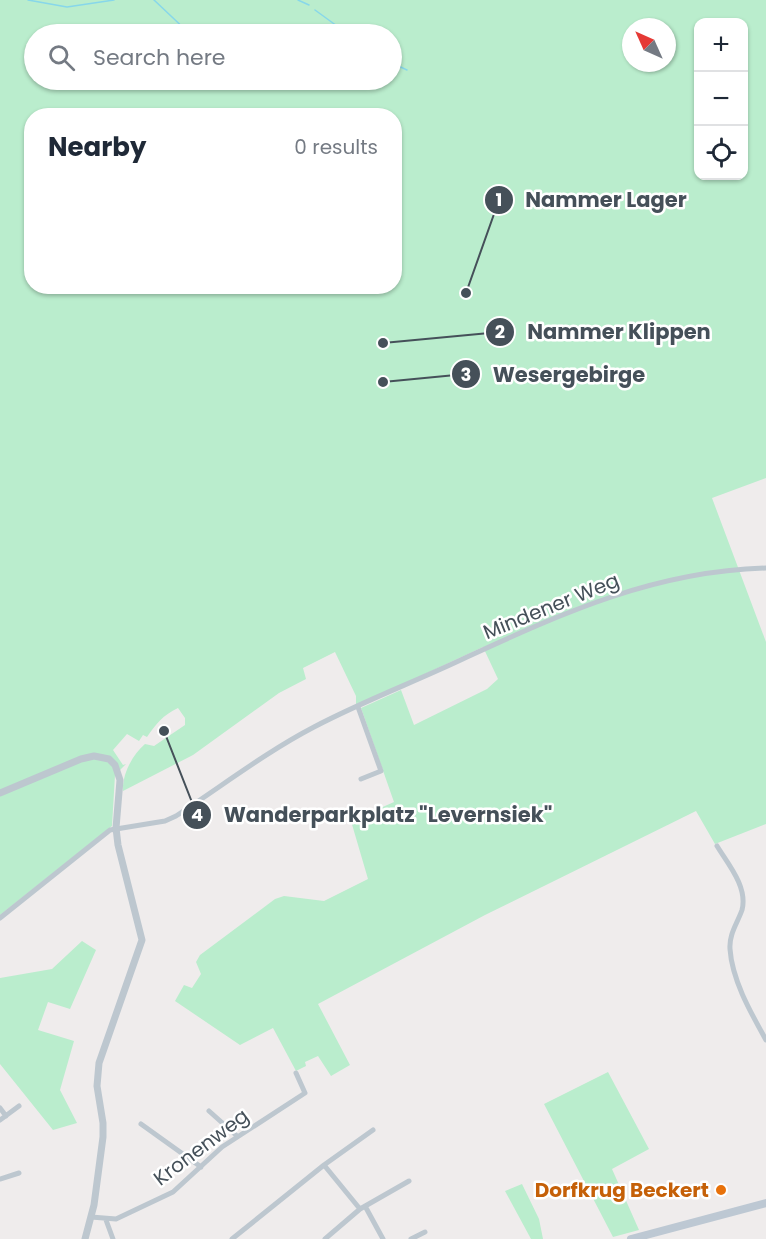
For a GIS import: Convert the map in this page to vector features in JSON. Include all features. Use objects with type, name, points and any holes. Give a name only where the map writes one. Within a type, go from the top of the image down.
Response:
[{"type":"main road","points":[[631,1239],[766,1203]]},
{"type":"street","name":"Mindener Weg","points":[[0,918],[110,830],[165,821],[176,816],[314,727],[559,615],[629,590],[730,571],[766,568]]},
{"type":"street","points":[[358,707],[381,771],[361,779]]},
{"type":"street","points":[[0,794],[81,759],[102,757],[109,759],[119,775],[116,828],[142,940],[99,1063],[97,1086],[104,1123],[91,1217],[85,1239]]},
{"type":"street","points":[[717,846],[736,876],[743,896],[742,908],[730,939],[731,955],[751,1013],[766,1040]]},
{"type":"street","name":"Kronenweg","points":[[106,1220],[116,1219],[173,1191],[237,1136],[306,1093],[296,1073]]},
{"type":"street","points":[[0,1120],[20,1106]]},
{"type":"street","points":[[0,1108],[6,1116]]},
{"type":"street","points":[[209,1110],[237,1136]]},
{"type":"street","points":[[141,1124],[201,1167]]},
{"type":"street","points":[[232,1239],[324,1165],[373,1130]]},
{"type":"street","points":[[324,1165],[362,1207],[383,1239]]},
{"type":"street","points":[[0,1179],[19,1173]]},
{"type":"street","points":[[325,1239],[362,1207],[409,1181]]},
{"type":"street","points":[[91,1217],[106,1220],[113,1239]]},
{"type":"street","points":[[411,1239],[425,1232]]},
{"type":"green space","points":[[0,0],[766,0],[766,478],[712,498],[766,642],[766,824],[715,844],[696,811],[485,915],[318,1004],[350,1065],[331,1076],[318,1056],[305,1062],[306,1066],[296,1071],[273,1028],[240,1045],[175,1001],[184,985],[192,988],[201,974],[196,962],[200,955],[275,899],[284,896],[324,901],[368,879],[351,821],[394,802],[361,708],[401,690],[414,725],[487,689],[498,679],[483,647],[356,706],[356,696],[335,652],[303,668],[306,679],[279,693],[193,755],[123,791],[126,772],[140,749],[145,744],[154,746],[185,725],[185,718],[178,708],[160,720],[147,737],[143,735],[139,741],[127,734],[113,750],[123,765],[126,764],[115,775],[112,826],[0,915]]},
{"type":"green space","points":[[82,941],[96,950],[70,1009],[48,1002],[38,1030],[74,1041],[60,1090],[77,1123],[53,1130],[0,1064],[0,978],[52,969]]},
{"type":"green space","points":[[608,1072],[649,1149],[612,1169],[639,1230],[613,1237],[544,1104]]},
{"type":"green space","points":[[522,1184],[539,1219],[543,1239],[531,1239],[505,1191]]},
{"type":"waterway","points":[[28,0],[67,7],[114,0]]},
{"type":"waterway","points":[[154,0],[179,24]]},
{"type":"waterway","points":[[298,0],[309,5]]},
{"type":"waterway","points":[[315,10],[334,24]]},
{"type":"waterway","points":[[402,68],[407,70]]},
{"type":"place","name":"Nammer Lager","points":[[466,293]]},
{"type":"place","name":"Nammer Klippen","points":[[383,343]]},
{"type":"place","name":"Wesergebirge","points":[[383,382]]},
{"type":"place","name":"Wanderparkplatz \"Levernsiek\"","points":[[164,731]]},
{"type":"place","name":"Dorfkrug Beckert","points":[[721,1190]]}]
